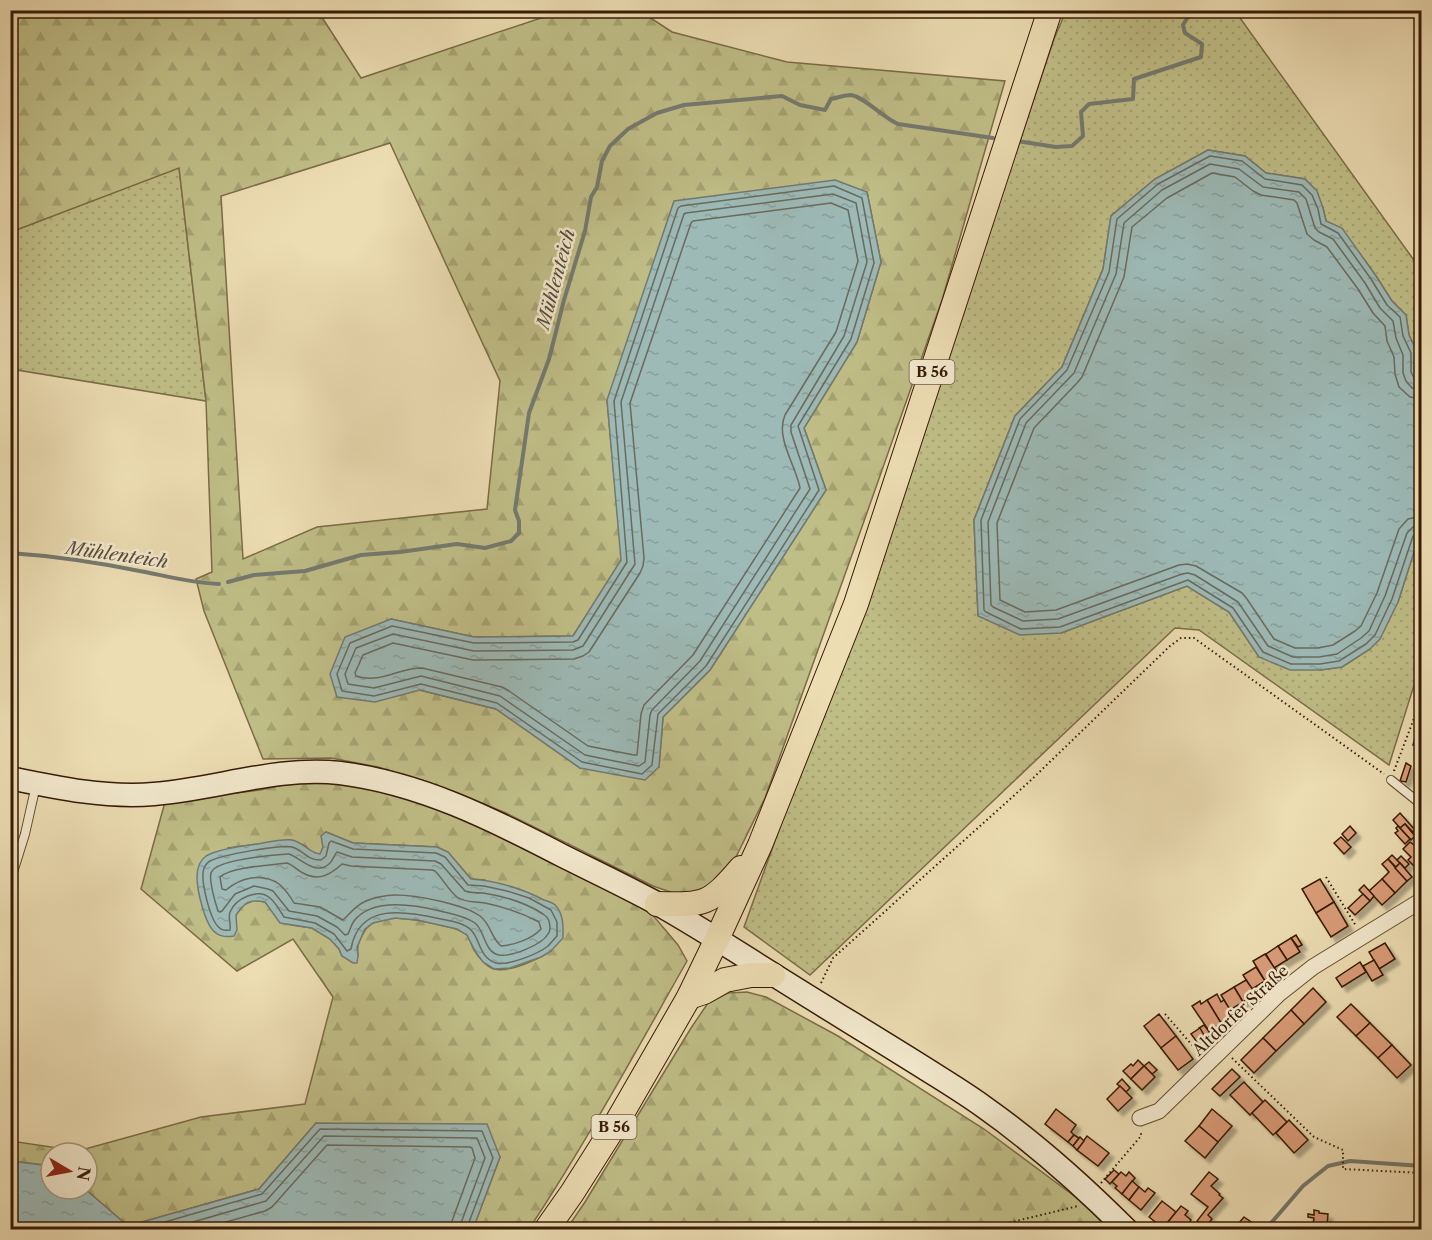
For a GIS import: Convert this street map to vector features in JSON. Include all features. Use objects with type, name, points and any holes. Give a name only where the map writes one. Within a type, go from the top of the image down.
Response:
[{"type":"main road","name":"B 56","points":[[546,1230],[617,1122],[689,997],[760,845],[856,604],[1050,10]]},
{"type":"main road","points":[[10,778],[84,792],[125,795],[200,789],[262,775],[308,771],[341,773],[392,782],[448,801],[500,823],[657,904],[882,1041],[982,1105],[1012,1128],[1080,1183],[1127,1230]]},
{"type":"main road","points":[[657,904],[704,902],[720,892],[760,845]]},
{"type":"main road","points":[[689,997],[704,992],[725,980],[751,975],[773,975]]},
{"type":"street","name":"Altdorfer Straße","points":[[1140,1118],[1159,1111],[1280,993],[1313,967],[1422,900]]},
{"type":"lane","points":[[1391,780],[1422,805]]},
{"type":"lane","points":[[10,882],[25,834],[36,783]]},
{"type":"path","points":[[813,999],[833,958],[1029,782],[1181,638],[1194,638],[1391,780],[1422,693]]},
{"type":"path","points":[[1326,878],[1362,937]]},
{"type":"path","points":[[1165,1014],[1209,1064]]},
{"type":"path","points":[[1224,1049],[1314,1137],[1343,1150],[1343,1169],[1422,1173]]},
{"type":"path","points":[[1113,1169],[1141,1136],[1140,1118]]},
{"type":"path","points":[[979,1230],[1099,1202]]},
{"type":"green space","points":[[11,11],[318,11],[361,78],[562,11],[640,11],[672,32],[787,62],[1005,81],[942,300],[765,798],[730,869],[708,892],[679,895],[653,886],[506,813],[431,783],[378,767],[331,758],[263,759],[204,611],[196,579],[212,572],[206,401],[179,168],[11,232]],"holes":[[[390,143],[500,381],[487,509],[317,527],[243,559],[221,196]],[[867,192],[881,262],[857,342],[804,428],[826,490],[710,670],[663,717],[659,767],[580,768],[496,709],[420,690],[391,619],[474,637],[573,636],[622,560],[607,400]]]},
{"type":"green space","points":[[1066,11],[1235,11],[1421,270],[1421,382],[1417,371],[1417,352],[1409,335],[1406,315],[1392,301],[1363,258],[1326,221],[1323,208],[1305,179],[1266,173],[1245,156],[1208,150],[1155,179],[1111,216],[1103,269],[1062,367],[1015,416],[974,520],[978,615],[1061,633],[1187,586],[1229,612],[1259,657],[1320,670],[1342,667],[1370,649],[1398,602],[1421,530],[1421,663],[1389,765],[1199,630],[1175,628],[810,975],[744,927],[922,433],[1054,39]]},
{"type":"green space","points":[[179,167],[206,401],[11,369],[11,232]]},
{"type":"green space","points":[[315,778],[356,782],[474,817],[651,913],[678,945],[687,961],[591,1130],[529,1229],[473,1229],[500,1157],[316,1123],[259,1189],[128,1226],[99,1201],[99,1145],[201,1117],[305,1104],[333,997],[293,939],[237,971],[141,889],[165,802],[260,790]],"holes":[[[326,832],[353,843],[437,847],[448,852],[471,879],[485,880],[551,951],[515,967],[494,969],[480,959],[469,937],[463,932],[431,923],[398,918],[377,921],[369,926],[359,942],[358,956],[342,956],[330,939],[312,928],[292,925],[265,902],[255,900],[243,905],[236,915],[228,848],[291,840],[305,846],[314,854],[321,854],[322,836]]]},
{"type":"green space","points":[[747,992],[766,997],[838,1036],[984,1129],[1085,1204],[1109,1229],[566,1230],[708,1003],[728,993]]},
{"type":"green space","points":[[11,1141],[39,1145],[39,1164],[11,1161]]},
{"type":"water","points":[[1208,150],[1245,156],[1266,173],[1305,179],[1317,191],[1326,221],[1342,228],[1392,301],[1406,315],[1409,335],[1417,352],[1417,371],[1422,382],[1421,530],[1398,602],[1380,639],[1370,649],[1342,667],[1290,670],[1259,657],[1229,612],[1187,586],[1061,633],[1020,635],[978,616],[974,520],[1015,416],[1062,367],[1103,269],[1111,216],[1155,179]]},
{"type":"water","points":[[835,180],[867,192],[881,262],[857,342],[804,428],[826,490],[710,670],[663,717],[659,767],[645,780],[580,768],[496,709],[420,690],[375,702],[337,697],[330,674],[345,637],[391,619],[474,637],[573,636],[621,560],[607,400],[674,201]]},
{"type":"water","points":[[326,832],[353,843],[437,847],[448,852],[471,879],[508,886],[554,904],[562,917],[563,938],[551,951],[541,957],[510,968],[494,969],[483,962],[467,935],[457,929],[417,920],[395,918],[373,923],[365,929],[357,947],[357,963],[342,956],[330,939],[312,928],[280,923],[265,902],[251,901],[242,907],[236,915],[237,930],[234,936],[220,935],[212,929],[202,907],[197,883],[199,866],[206,856],[228,849],[277,840],[296,841],[320,854],[323,847],[321,836]]},
{"type":"water","points":[[316,1123],[487,1124],[500,1157],[473,1229],[11,1229],[11,1161],[39,1164],[39,1201],[99,1201],[128,1226],[259,1189]]},
{"type":"building","points":[[1415,738],[1422,740],[1422,748],[1413,745]]},
{"type":"building","points":[[1406,763],[1411,766],[1406,782],[1400,781]]},
{"type":"building","points":[[1400,813],[1415,830],[1413,832],[1405,824],[1400,828],[1393,820]]},
{"type":"building","points":[[1405,824],[1415,836],[1411,840],[1400,828]]},
{"type":"building","points":[[1350,826],[1356,833],[1348,841],[1342,834]]},
{"type":"building","points":[[1398,826],[1410,839],[1405,844],[1395,833],[1398,831],[1396,828]]},
{"type":"building","points":[[1341,837],[1351,847],[1344,854],[1334,843]]},
{"type":"building","points":[[1410,842],[1422,851],[1422,868],[1419,871],[1408,860],[1411,857],[1403,849]]},
{"type":"building","points":[[1392,855],[1400,863],[1396,867],[1388,859]]},
{"type":"building","points":[[1401,856],[1409,864],[1405,868],[1397,860]]},
{"type":"building","points":[[1388,859],[1407,881],[1395,893],[1382,879],[1389,872],[1382,864]]},
{"type":"building","points":[[1400,863],[1412,877],[1407,881],[1395,868]]},
{"type":"building","points":[[1320,879],[1334,902],[1316,913],[1302,889]]},
{"type":"building","points":[[1382,879],[1395,893],[1382,905],[1369,891]]},
{"type":"building","points":[[1364,885],[1374,896],[1370,901],[1359,890]]},
{"type":"building","points":[[1363,894],[1370,901],[1355,915],[1348,908]]},
{"type":"building","points":[[1334,902],[1348,926],[1331,937],[1316,913]]},
{"type":"building","points":[[1296,935],[1302,945],[1298,947],[1291,938]]},
{"type":"building","points":[[1291,938],[1300,952],[1287,960],[1278,946]]},
{"type":"building","points":[[1385,943],[1395,959],[1379,969],[1369,952]]},
{"type":"building","points":[[1278,946],[1287,960],[1274,968],[1266,954]]},
{"type":"building","points":[[1265,954],[1278,973],[1265,981],[1253,961]]},
{"type":"building","points":[[1374,960],[1383,975],[1372,981],[1363,966]]},
{"type":"building","points":[[1360,962],[1366,972],[1342,987],[1336,978]]},
{"type":"building","points":[[1256,967],[1265,981],[1252,989],[1243,975]]},
{"type":"building","points":[[1246,980],[1256,994],[1243,1002],[1234,987]]},
{"type":"building","points":[[1234,987],[1243,1002],[1230,1010],[1221,995]]},
{"type":"building","points":[[1313,988],[1326,1002],[1304,1024],[1291,1010]]},
{"type":"building","points":[[1217,994],[1221,1002],[1224,1000],[1234,1016],[1221,1023],[1207,1000]]},
{"type":"building","points":[[1207,1000],[1221,1023],[1209,1031],[1192,1006]]},
{"type":"building","points":[[1351,1004],[1370,1023],[1356,1036],[1337,1017]]},
{"type":"building","points":[[1291,1010],[1304,1024],[1276,1051],[1263,1038]]},
{"type":"building","points":[[1159,1014],[1176,1036],[1161,1048],[1144,1026]]},
{"type":"building","points":[[1370,1023],[1392,1045],[1378,1058],[1356,1036]]},
{"type":"building","points":[[1204,1025],[1210,1033],[1205,1037],[1199,1028]]},
{"type":"building","points":[[1200,1028],[1205,1037],[1197,1042],[1191,1034]]},
{"type":"building","points":[[1176,1036],[1193,1059],[1178,1070],[1161,1048]]},
{"type":"building","points":[[1263,1038],[1276,1051],[1254,1073],[1241,1060]]},
{"type":"building","points":[[1392,1045],[1411,1065],[1397,1078],[1378,1058]]},
{"type":"building","points":[[1138,1060],[1144,1066],[1131,1079],[1123,1071],[1131,1064],[1133,1066]]},
{"type":"building","points":[[1149,1062],[1157,1070],[1152,1074],[1144,1066]]},
{"type":"building","points":[[1144,1066],[1155,1077],[1142,1090],[1131,1079]]},
{"type":"building","points":[[1232,1069],[1240,1077],[1220,1096],[1212,1089]]},
{"type":"building","points":[[1122,1079],[1130,1088],[1126,1092],[1117,1084]]},
{"type":"building","points":[[1244,1082],[1263,1102],[1250,1115],[1230,1095]]},
{"type":"building","points":[[1120,1086],[1132,1098],[1118,1111],[1107,1099]]},
{"type":"building","points":[[1265,1100],[1287,1122],[1273,1135],[1252,1113]]},
{"type":"building","points":[[1056,1109],[1076,1125],[1071,1132],[1074,1135],[1068,1142],[1045,1124]]},
{"type":"building","points":[[1212,1109],[1232,1126],[1218,1142],[1199,1126]]},
{"type":"building","points":[[1289,1120],[1308,1140],[1294,1153],[1276,1133]]},
{"type":"building","points":[[1199,1126],[1218,1142],[1205,1158],[1185,1141]]},
{"type":"building","points":[[1074,1135],[1079,1138],[1073,1146],[1068,1142]]},
{"type":"building","points":[[1087,1136],[1109,1153],[1098,1166],[1077,1150]]},
{"type":"building","points":[[1080,1137],[1084,1141],[1077,1150],[1073,1146]]},
{"type":"building","points":[[1114,1170],[1119,1174],[1110,1184],[1105,1179]]},
{"type":"building","points":[[1121,1172],[1126,1176],[1129,1172],[1135,1178],[1122,1194],[1112,1182]]},
{"type":"building","points":[[1209,1172],[1218,1179],[1211,1186],[1223,1198],[1208,1215],[1212,1219],[1205,1227],[1197,1221],[1208,1207],[1191,1194]]},
{"type":"building","points":[[1132,1181],[1139,1187],[1129,1200],[1122,1194]]},
{"type":"building","points":[[1139,1187],[1145,1192],[1148,1188],[1155,1193],[1141,1210],[1129,1200]]},
{"type":"building","points":[[1162,1201],[1176,1212],[1163,1228],[1149,1217]]},
{"type":"building","points":[[1181,1206],[1188,1211],[1185,1215],[1191,1220],[1184,1230],[1164,1230],[1163,1228]]},
{"type":"building","points":[[1314,1210],[1328,1214],[1327,1226],[1313,1225],[1314,1218],[1308,1217],[1308,1214],[1314,1215]]},
{"type":"building","points":[[1244,1217],[1254,1224],[1249,1230],[1233,1230]]},
{"type":"waterway","name":"Mühlenteich","points":[[1017,141],[1056,147],[1072,146],[1083,136],[1081,112],[1089,104],[1133,99],[1134,79],[1201,57],[1202,44],[1185,33],[1183,25],[1192,10]]},
{"type":"waterway","name":"Mühlenteich","points":[[228,582],[254,575],[305,571],[361,555],[457,544],[485,548],[511,541],[519,533],[519,521],[515,510],[529,413],[549,359],[585,231],[591,197],[597,187],[602,161],[610,146],[628,129],[657,113],[684,105],[782,96],[800,105],[825,110],[831,99],[851,95],[898,124],[993,138]]},
{"type":"waterway","name":"Mühlenteich","points":[[10,553],[78,560],[219,584]]},
{"type":"waterway","points":[[1265,1230],[1303,1186],[1328,1166],[1350,1161],[1422,1166]]}]
